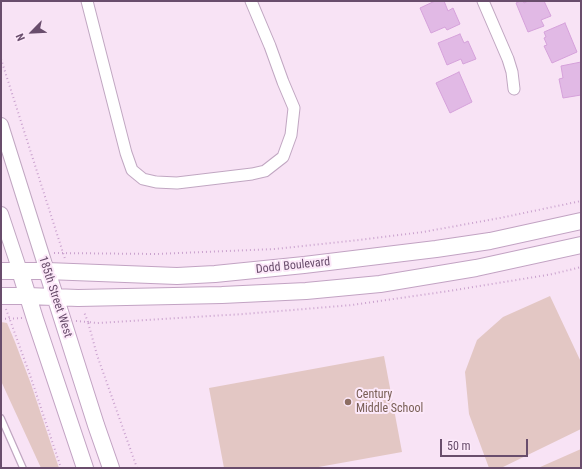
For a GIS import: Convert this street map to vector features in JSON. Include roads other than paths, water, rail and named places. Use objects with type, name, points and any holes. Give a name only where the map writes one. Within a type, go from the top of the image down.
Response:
[{"type":"main road","name":"Dodd Boulevard","points":[[1,271],[47,271],[177,276],[215,274],[436,249],[502,238],[581,221]]},
{"type":"main road","name":"Dodd Boulevard","points":[[1,296],[54,296],[78,298],[222,295],[306,291],[380,284],[476,268],[581,245]]},
{"type":"main road","name":"185th Street West","points":[[20,271],[85,468]]},
{"type":"main road","name":"185th Street West","points":[[47,271],[111,468]]},
{"type":"street","points":[[87,1],[126,153],[132,170],[144,179],[156,182],[177,182],[252,174],[265,171],[283,157],[291,135],[294,108],[252,1]]},
{"type":"street","points":[[483,1],[508,59],[512,72],[514,89]]},
{"type":"street","name":"185th Street West","points":[[1,125],[47,271]]},
{"type":"street","name":"185th Street West","points":[[1,214],[20,271]]},
{"type":"lane","points":[[1,418],[23,468]]},
{"type":"place","name":"Century Middle School","points":[[348,402]]}]
